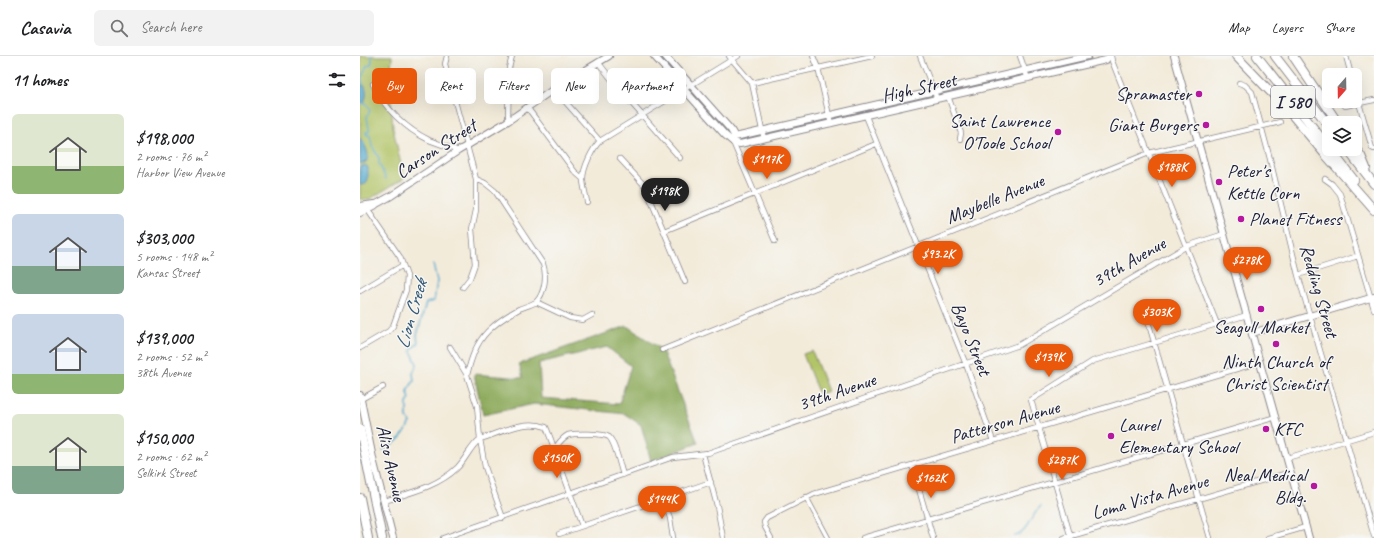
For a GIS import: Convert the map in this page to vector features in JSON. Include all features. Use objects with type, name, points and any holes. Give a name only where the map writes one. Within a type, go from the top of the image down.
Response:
[{"type":"highway","points":[[1236,56],[1288,110],[1374,209]]},
{"type":"highway","name":"I 580","points":[[1257,56],[1322,139]]},
{"type":"highway","name":"I 580","points":[[1275,56],[1322,117]]},
{"type":"highway","points":[[1293,56],[1333,116]]},
{"type":"highway","name":"I 580","points":[[1335,156],[1374,209]]},
{"type":"highway","points":[[1352,156],[1372,181]]},
{"type":"highway","points":[[1361,156],[1372,181]]},
{"type":"highway","points":[[360,429],[382,538]]},
{"type":"highway","points":[[360,498],[368,538]]},
{"type":"highway","points":[[360,527],[363,538]]},
{"type":"street","points":[[447,56],[445,64],[476,179],[476,210],[472,229],[474,264],[470,278],[463,287]]},
{"type":"street","points":[[508,120],[509,68],[512,56]]},
{"type":"street","points":[[654,56],[665,68]]},
{"type":"street","points":[[665,56],[731,130],[774,241]]},
{"type":"street","points":[[686,88],[731,58],[738,56]]},
{"type":"street","points":[[813,56],[818,68],[831,124]]},
{"type":"street","points":[[752,83],[868,56]]},
{"type":"street","points":[[920,56],[936,99]]},
{"type":"street","points":[[1020,56],[1028,78]]},
{"type":"street","name":"High Street","points":[[734,140],[762,131],[1088,56]]},
{"type":"street","points":[[1110,56],[1217,324]]},
{"type":"street","name":"High Street","points":[[734,140],[740,144],[764,139],[1106,60],[1110,56]]},
{"type":"street","points":[[1174,56],[1309,538]]},
{"type":"street","points":[[1346,56],[1349,68]]},
{"type":"street","name":"Carson Street","points":[[588,68],[606,57]]},
{"type":"street","points":[[731,58],[752,83],[764,139]]},
{"type":"street","points":[[598,62],[619,90],[680,158]]},
{"type":"street","name":"Redding Street","points":[[1239,83],[1245,85],[1252,92],[1298,275],[1374,536]]},
{"type":"street","name":"Carson Street","points":[[360,213],[367,207],[402,189],[551,91]]},
{"type":"street","points":[[686,91],[725,135],[734,140]]},
{"type":"street","points":[[948,96],[962,133],[960,139]]},
{"type":"street","points":[[1362,102],[1374,100]]},
{"type":"street","points":[[387,104],[407,127],[428,140],[458,151]]},
{"type":"street","points":[[567,104],[600,141]]},
{"type":"street","points":[[587,202],[583,179],[589,157],[595,146],[600,141],[660,104]]},
{"type":"street","points":[[527,107],[575,172],[583,179]]},
{"type":"street","points":[[1360,108],[1372,148],[1374,149]]},
{"type":"street","name":"Bayo Street","points":[[866,116],[965,364],[993,441]]},
{"type":"street","name":"Maybelle Avenue","points":[[662,350],[1149,152],[1280,122]]},
{"type":"street","points":[[664,231],[876,144]]},
{"type":"street","points":[[620,158],[645,186],[685,282]]},
{"type":"street","points":[[467,375],[472,357],[487,332],[503,318],[536,302],[544,289],[545,277],[543,264],[495,192],[476,179]]},
{"type":"street","points":[[1325,179],[1332,184],[1340,194],[1372,298],[1374,309]]},
{"type":"street","points":[[360,348],[389,331],[393,326],[406,290],[407,276],[400,256],[367,207]]},
{"type":"street","name":"39th Avenue","points":[[443,538],[673,458],[703,454],[1019,345],[1186,246],[1224,234]]},
{"type":"street","points":[[1298,275],[1358,256]]},
{"type":"street","points":[[360,291],[404,265]]},
{"type":"street","points":[[1252,333],[1372,298]]},
{"type":"street","points":[[536,302],[570,318],[583,320],[592,315]]},
{"type":"street","points":[[1071,537],[1031,400],[1093,361],[1247,315]]},
{"type":"street","points":[[1148,321],[1210,538]]},
{"type":"street","points":[[450,347],[467,375],[477,406],[480,439],[485,467],[503,518]]},
{"type":"street","name":"Patterson Avenue","points":[[771,538],[764,522],[767,518],[806,497],[1260,362]]},
{"type":"street","points":[[360,397],[383,387]]},
{"type":"street","name":"Aliso Avenue","points":[[360,397],[374,463],[393,538]]},
{"type":"street","points":[[863,538],[1276,417]]},
{"type":"street","points":[[384,502],[443,480],[460,465],[474,443],[480,439],[520,426],[539,424],[546,427],[555,448],[582,526]]},
{"type":"street","points":[[1287,458],[1374,432]]},
{"type":"street","points":[[555,448],[561,440],[573,434],[603,435],[608,437],[612,442],[623,475]]},
{"type":"street","points":[[703,454],[717,506],[723,538]]},
{"type":"street","points":[[912,465],[933,538]]},
{"type":"street","name":"Loma Vista Avenue","points":[[1064,538],[1291,472]]},
{"type":"street","points":[[559,534],[711,482]]},
{"type":"street","points":[[806,497],[828,538]]},
{"type":"street","points":[[663,498],[670,518],[673,538]]},
{"type":"street","points":[[1268,538],[1306,527]]},
{"type":"green space","points":[[360,56],[392,56],[391,68],[372,68],[372,104],[391,104],[393,128],[404,178],[368,200],[360,199]]},
{"type":"green space","points":[[627,326],[662,350],[698,443],[651,461],[641,425],[625,414],[534,404],[483,415],[474,374],[523,378],[519,364]],"holes":[[[607,347],[631,366],[619,404],[541,398],[539,363]]]},
{"type":"green space","points":[[812,351],[828,391],[819,395],[803,354]]},
{"type":"water","points":[[360,85],[364,85],[366,92],[365,102],[361,103]]},
{"type":"water","points":[[360,138],[365,146],[368,156],[366,162],[360,164]]},
{"type":"water","points":[[365,165],[368,167],[368,180],[366,184],[360,185],[360,167]]},
{"type":"waterway","name":"Lion Creek","points":[[362,85],[363,82],[361,79],[367,66],[371,65],[371,56]]},
{"type":"waterway","name":"Lion Creek","points":[[363,101],[363,103],[367,105],[370,110],[367,116],[369,132],[366,132],[366,134],[370,136],[372,146],[379,158],[379,163],[386,179]]},
{"type":"waterway","name":"Lion Creek","points":[[383,450],[400,439],[410,422],[407,418],[407,403],[410,399],[407,391],[414,381],[413,373],[417,364],[411,351],[413,347],[418,344],[417,335],[426,303],[434,301],[437,281],[433,264]]},
{"type":"waterway","points":[[1015,536],[1026,528],[1041,506]]},
{"type":"place","name":"Spramaster","points":[[1199,94]]},
{"type":"place","name":"Giant Burgers","points":[[1206,125]]},
{"type":"place","name":"Saint Lawrence O'Toole School","points":[[1058,132]]},
{"type":"place","name":"Peter's Kettle Corn","points":[[1219,182]]},
{"type":"place","name":"Planet Fitness","points":[[1241,219]]},
{"type":"place","name":"Seagull Market","points":[[1261,309]]},
{"type":"place","name":"Ninth Church of Christ Scientist","points":[[1276,344]]},
{"type":"place","name":"KFC","points":[[1266,429]]},
{"type":"place","name":"Laurel Elementary School","points":[[1111,436]]},
{"type":"place","name":"Neal Medical Bldg.","points":[[1314,486]]}]
